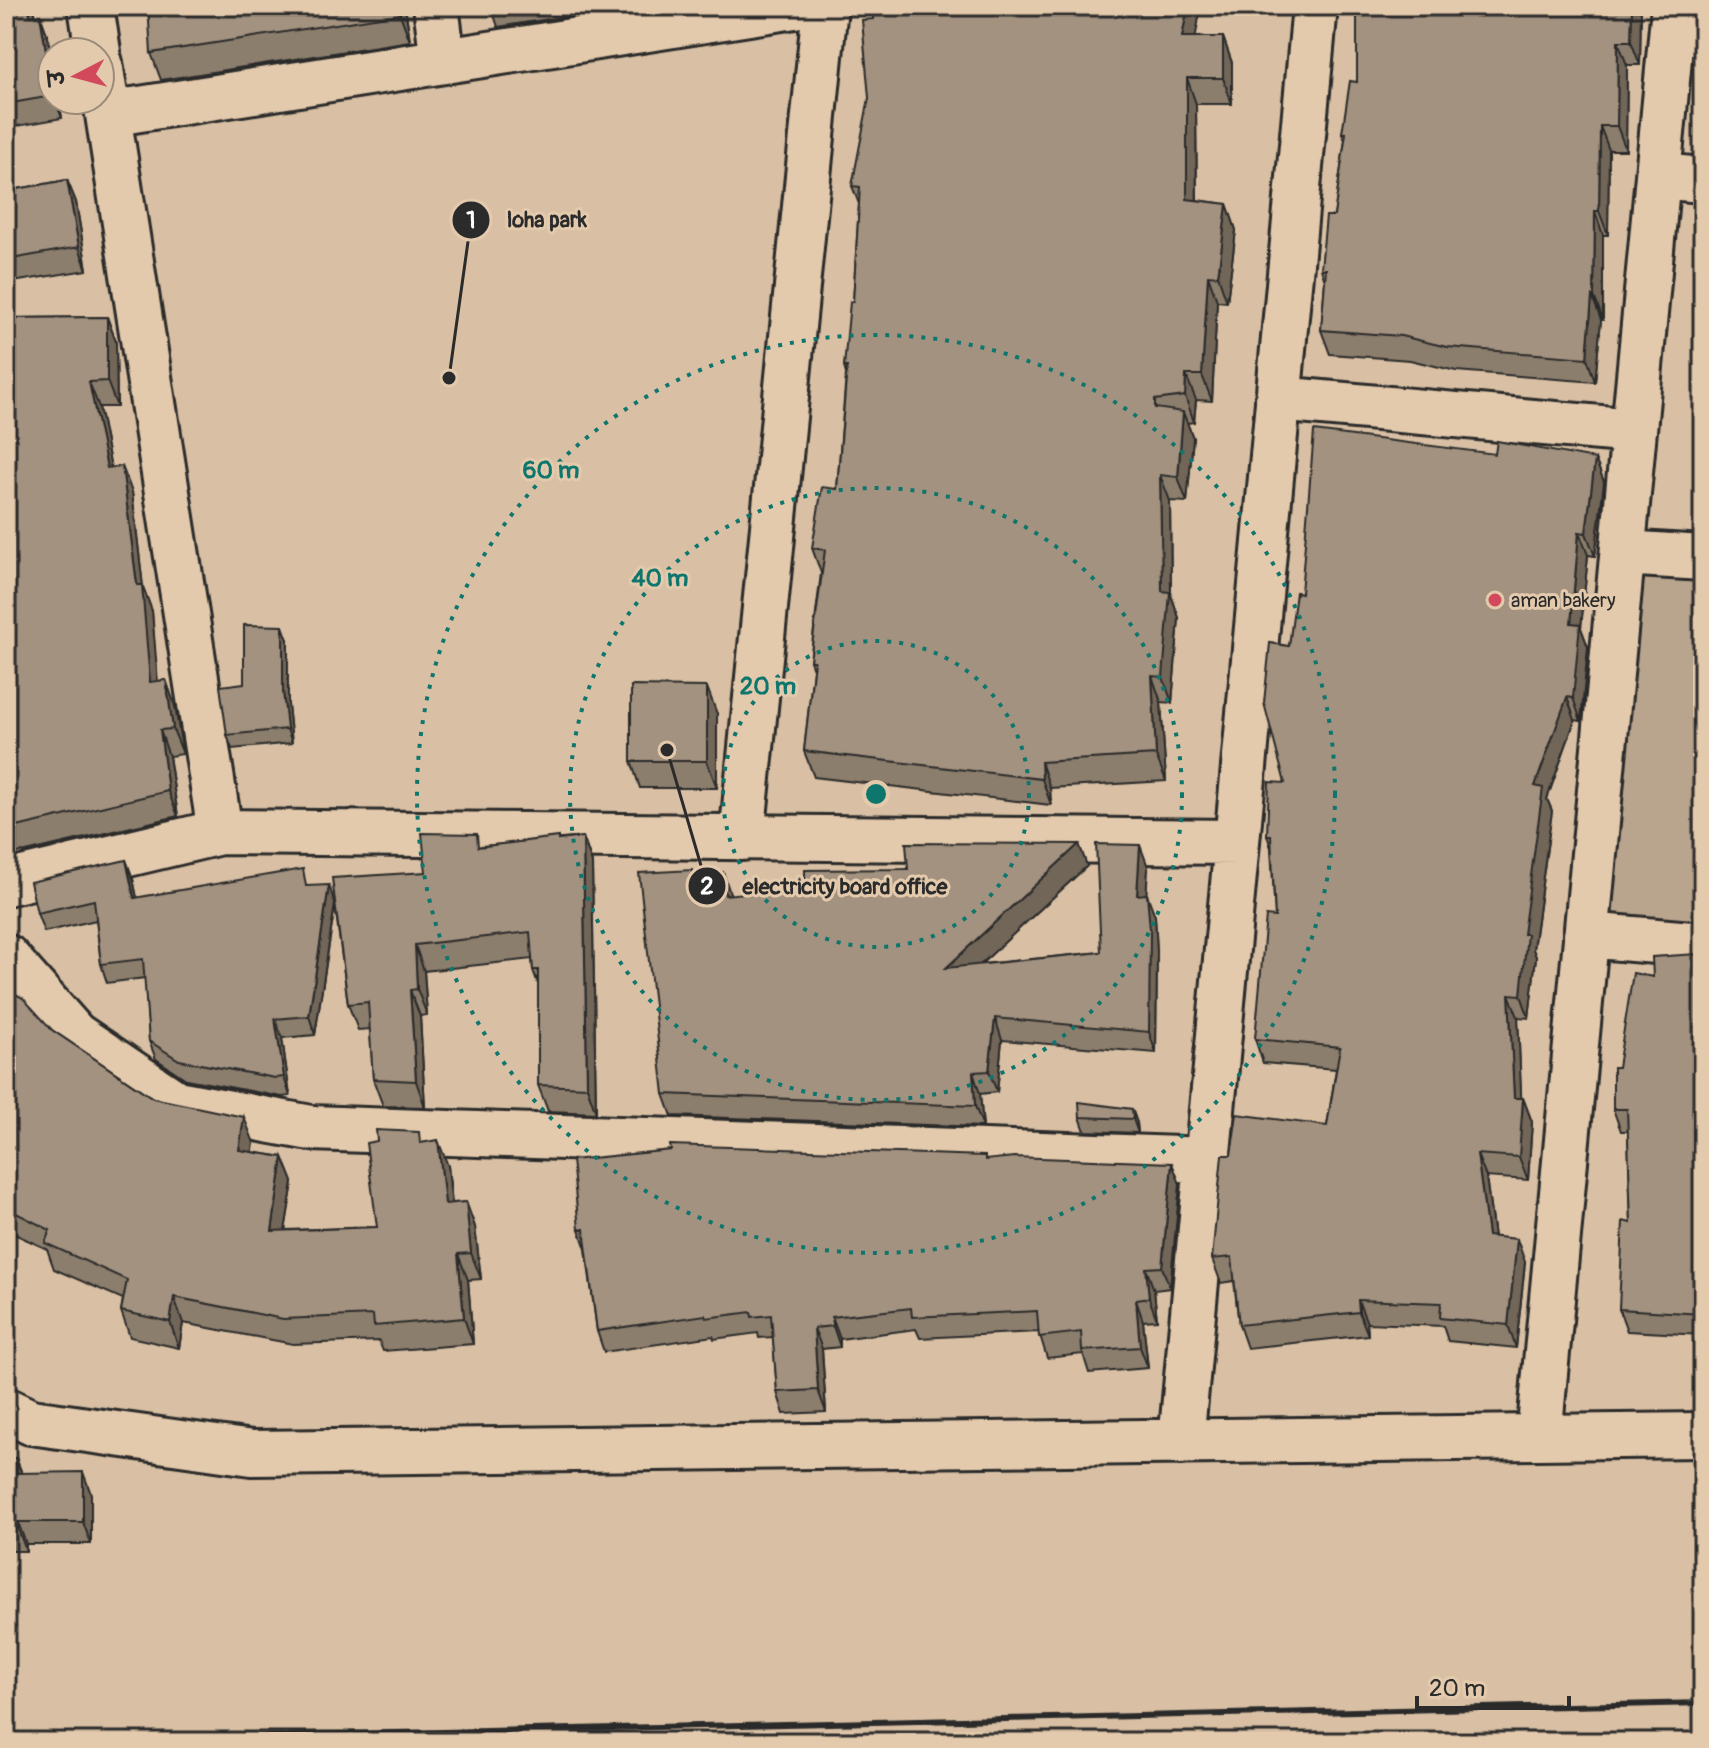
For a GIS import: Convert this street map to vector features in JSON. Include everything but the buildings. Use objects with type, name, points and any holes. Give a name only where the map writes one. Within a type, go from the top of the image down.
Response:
[{"type":"street","points":[[91,6],[96,36]]},
{"type":"street","points":[[436,6],[443,61]]},
{"type":"street","points":[[116,113],[794,6]]},
{"type":"street","points":[[742,838],[825,6]]},
{"type":"street","points":[[1181,1442],[1315,6]]},
{"type":"street","points":[[1539,1437],[1674,6]]},
{"type":"street","points":[[108,116],[220,832]]},
{"type":"street","points":[[1658,176],[1703,180]]},
{"type":"street","points":[[1278,399],[1634,431]]},
{"type":"street","points":[[1623,553],[1703,558]]},
{"type":"street","points":[[6,883],[220,832],[1237,842]]},
{"type":"street","points":[[1586,935],[1703,945]]},
{"type":"street","points":[[6,957],[75,1035],[176,1103],[311,1128],[1207,1160]]},
{"type":"street","points":[[6,1410],[31,1422],[252,1453],[1703,1435]]},
{"type":"shaded area","points":[[1623,553],[1703,558],[1703,945],[1586,935]]},
{"type":"railway","points":[[6,1742],[1703,1703]]},
{"type":"place","name":"loha park","points":[[449,378]]},
{"type":"place","name":"aman bakery","points":[[1495,600]]},
{"type":"place","name":"electricity board office","points":[[667,750]]}]
